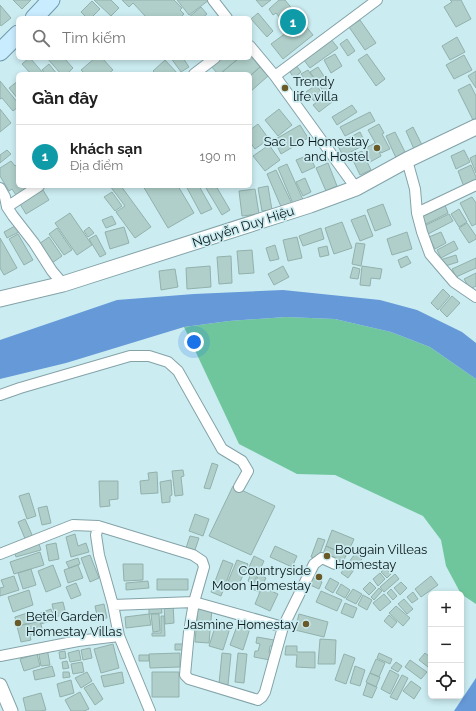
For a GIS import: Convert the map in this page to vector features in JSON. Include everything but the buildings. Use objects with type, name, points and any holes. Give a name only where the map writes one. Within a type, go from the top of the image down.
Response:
[{"type":"main road","points":[[36,16],[51,0]]},
{"type":"main road","points":[[0,52],[16,36]]},
{"type":"main road","name":"Nguyễn Duy Hiệu","points":[[0,299],[62,284],[310,205],[356,188],[407,160],[476,127]]},
{"type":"street","points":[[213,0],[226,16]]},
{"type":"street","points":[[276,76],[377,0]]},
{"type":"street","points":[[252,48],[276,76],[356,188]]},
{"type":"street","points":[[197,72],[212,60]]},
{"type":"street","points":[[407,160],[415,189],[417,213],[430,254],[454,282],[476,297]]},
{"type":"street","points":[[417,213],[476,185]]},
{"type":"street","points":[[0,188],[5,197],[7,207],[62,284]]},
{"type":"street","points":[[7,207],[36,188]]},
{"type":"street","points":[[0,395],[130,356],[148,356],[168,362],[178,371],[222,449],[242,460],[248,471],[239,488]]},
{"type":"street","points":[[0,554],[73,525],[98,526],[193,555],[202,561],[204,567],[194,602],[189,632],[185,675],[188,679],[258,700],[265,692],[283,627],[314,564],[322,558],[335,564]]},
{"type":"street","points":[[98,526],[96,535],[99,555],[113,605],[119,636],[150,711]]},
{"type":"street","points":[[113,605],[194,602],[283,627]]},
{"type":"street","points":[[0,656],[78,641],[119,636]]},
{"type":"street","points":[[0,685],[11,711]]},
{"type":"green space","points":[[286,317],[335,319],[391,332],[430,347],[476,379],[476,604],[464,596],[464,591],[459,591],[446,566],[441,540],[423,516],[335,475],[297,474],[239,444],[184,327],[229,321]]},
{"type":"water","points":[[283,290],[380,300],[417,310],[462,332],[476,343],[476,379],[430,347],[391,332],[335,319],[286,317],[229,321],[184,327],[66,363],[0,379],[0,340],[117,300],[194,294]]},
{"type":"water","points":[[476,678],[476,711],[454,711],[462,699],[464,699],[464,696]]},
{"type":"place","name":"khách sạn","points":[[293,22]]},
{"type":"place","name":"Trendy life villa","points":[[285,88]]},
{"type":"place","name":"Sac Lo Homestay and Hostel","points":[[377,148]]},
{"type":"place","name":"Bougain Villeas Homestay","points":[[327,556]]},
{"type":"place","name":"Countryside Moon Homestay","points":[[319,577]]},
{"type":"place","name":"Betel Garden Homestay Villas","points":[[18,623]]},
{"type":"place","name":"Jasmine Homestay","points":[[306,624]]}]
